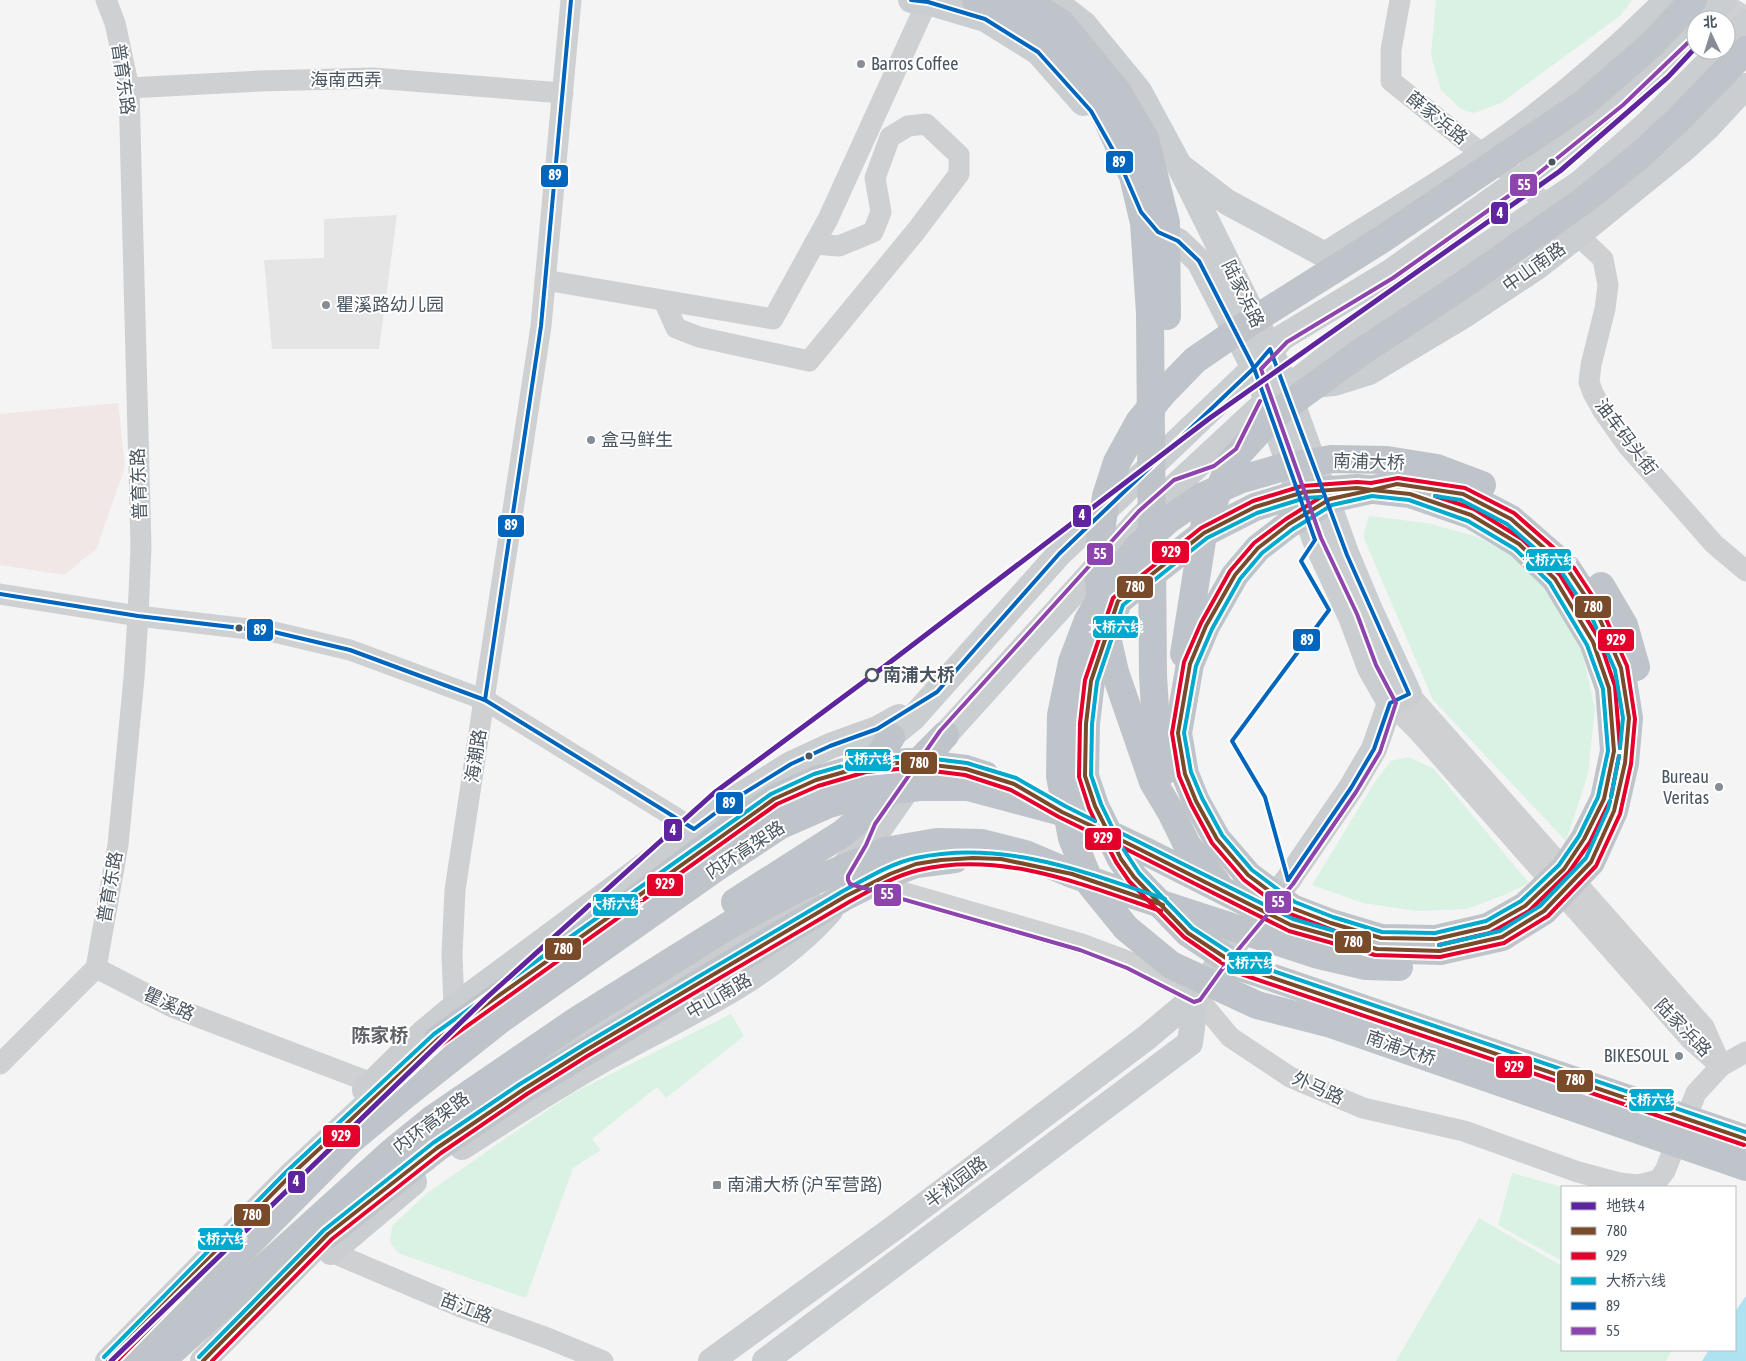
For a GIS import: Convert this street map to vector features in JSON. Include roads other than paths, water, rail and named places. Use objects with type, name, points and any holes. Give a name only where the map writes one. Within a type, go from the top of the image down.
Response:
[{"type":"highway","points":[[976,0],[1008,13],[1064,58],[1104,113],[1132,176],[1144,223],[1150,314],[1153,676],[1155,718],[1161,764],[1172,812]]},
{"type":"highway","points":[[1024,0],[1061,23],[1117,91],[1145,138],[1166,223],[1169,511],[1173,661],[1178,733]]},
{"type":"highway","points":[[1314,954],[1274,931],[1219,885],[1187,845],[1172,812],[1152,782],[1115,672],[1103,619],[1099,579],[1100,540],[1106,496],[1117,462],[1139,422],[1162,394],[1195,360],[1384,238],[1584,103],[1652,44],[1692,0]]},
{"type":"highway","points":[[1178,733],[1184,655],[1205,522],[1231,462],[1273,416],[1289,404],[1361,352],[1460,287],[1583,202],[1638,157],[1678,120],[1746,50]]},
{"type":"highway","name":"南浦大桥","points":[[731,924],[802,886],[849,865],[885,851],[937,842],[982,843],[1025,854],[1072,874],[1314,954],[1366,966],[1420,967],[1466,962],[1501,952],[1540,933],[1575,906],[1607,866],[1626,825],[1641,769],[1644,724],[1639,679],[1624,625],[1598,582],[1570,546],[1531,512],[1483,485],[1437,468],[1387,460],[1332,459],[1284,467],[1242,479],[1203,496],[1168,520],[1138,547],[1111,581],[1088,620],[1072,662],[1061,714],[1060,776],[1072,838],[1091,885],[1126,928],[1170,965],[1257,1005],[1331,1024],[1746,1167]]},
{"type":"highway","name":"南浦大桥","points":[[1291,925],[1377,950],[1440,951],[1502,937],[1544,911],[1591,862],[1614,811],[1625,762],[1629,718],[1621,668],[1598,615],[1566,567],[1511,519],[1463,494],[1397,484],[1330,499],[1289,524],[1258,548],[1235,575],[1206,626],[1190,664],[1178,733],[1180,753],[1185,774],[1196,801],[1217,839],[1248,875],[1292,908],[1331,924],[1381,938],[1436,939],[1488,927],[1525,906],[1564,869],[1584,839],[1604,799],[1614,751],[1609,688],[1593,642],[1555,579],[1519,544],[1472,515],[1410,494],[1357,488],[1304,492],[1255,507],[1204,533],[1118,601],[1091,681],[1086,724],[1084,776],[1095,806],[1121,859],[1134,877],[1188,933],[1238,966],[1746,1139]]},
{"type":"highway","points":[[405,1095],[813,839],[843,833],[875,806],[945,735]]},
{"type":"highway","points":[[434,1118],[500,1058],[558,1014],[668,942],[813,839],[827,814],[856,786],[873,766],[891,738]]},
{"type":"highway","points":[[438,1039],[774,799],[816,780],[865,766],[909,762],[966,769],[1014,784],[1062,812]]},
{"type":"highway","name":"内环高架路","points":[[133,1361],[351,1140],[405,1095],[500,1019],[725,862],[779,826],[829,804],[871,792],[920,786],[968,787],[1062,812],[1149,853],[1291,925]]},
{"type":"highway","points":[[329,1243],[406,1171],[475,1122],[578,1055],[846,896],[890,874],[916,864],[973,858],[1001,859],[1072,874]]},
{"type":"highway","name":"内环高架路","points":[[161,1361],[378,1165],[434,1118],[579,1019],[731,924]]},
{"type":"main road","name":"陆家浜路","points":[[1053,0],[1084,24],[1139,91],[1179,165],[1370,610],[1400,698]]},
{"type":"main road","points":[[1325,255],[1484,154],[1529,122],[1625,42],[1668,0]]},
{"type":"main road","name":"陆家浜路","points":[[922,1],[985,19],[1038,52],[1091,111],[1118,159],[1141,212],[1158,232],[1178,241],[1199,261],[1262,359]]},
{"type":"main road","points":[[1712,10],[1721,1]]},
{"type":"main road","points":[[1736,34],[1746,22]]},
{"type":"main road","points":[[368,1095],[863,759],[891,738],[937,692],[1059,554],[1283,337],[1388,273],[1520,180],[1619,100],[1686,36]]},
{"type":"main road","name":"中山南路","points":[[329,1243],[400,1164],[482,1102],[590,1031],[761,926],[830,879],[853,858],[880,828],[945,735],[1143,516],[1277,395],[1364,328],[1580,183],[1647,124],[1711,60]]},
{"type":"main road","name":"中山南路","points":[[1277,395],[1334,383],[1369,372],[1466,314],[1537,267],[1684,150],[1746,86]]},
{"type":"main road","points":[[1179,165],[1226,202],[1325,255],[1368,271],[1388,273]]},
{"type":"main road","name":"陆家浜路","points":[[1277,395],[1315,540],[1351,617],[1370,668],[1400,698]]},
{"type":"main road","points":[[1177,485],[1217,472],[1241,453],[1277,395]]},
{"type":"main road","points":[[1241,453],[1315,540]]},
{"type":"main road","points":[[108,1361],[368,1095],[424,1033],[454,1007],[733,800],[791,764],[830,746],[877,729],[937,692]]},
{"type":"main road","name":"半淞园路","points":[[711,1361],[894,1228],[1146,1038],[1196,996],[1218,964],[1288,880],[1351,788],[1374,749],[1400,698]]},
{"type":"main road","name":"中山南路","points":[[203,1361],[250,1313],[329,1243],[458,1149],[531,1102],[606,1058],[726,994],[781,956],[826,916],[847,891],[872,848],[880,828]]},
{"type":"main road","points":[[761,926],[854,878]]},
{"type":"main road","name":"半淞园路","points":[[765,1361],[1190,1043],[1196,996]]},
{"type":"main road","points":[[368,1095],[438,1039]]},
{"type":"street","name":"普育东路","points":[[96,968],[118,845],[138,616],[141,547],[128,88],[115,23],[106,0]]},
{"type":"street","name":"海潮路","points":[[454,1007],[452,954],[455,890],[539,335],[571,0]]},
{"type":"street","name":"薛家浜路","points":[[1400,0],[1391,50],[1391,81],[1466,142],[1520,180],[1548,205]]},
{"type":"street","points":[[545,280],[773,319],[828,219],[922,1]]},
{"type":"street","points":[[1721,1],[1746,17]]},
{"type":"street","name":"海南西弄","points":[[128,88],[261,81],[373,78],[563,93]]},
{"type":"street","points":[[664,301],[676,328],[699,337],[809,361],[916,231],[959,174],[959,156],[926,124],[908,126],[890,137],[875,178],[881,212],[873,232],[839,246],[814,244]]},
{"type":"street","name":"油车码头街","points":[[1548,205],[1604,259],[1608,285],[1605,309],[1591,365],[1589,382],[1592,393],[1627,445],[1714,544],[1746,571]]},
{"type":"street","points":[[0,594],[138,616],[274,632],[350,650],[485,700],[694,829]]},
{"type":"street","name":"陆家浜路","points":[[1400,698],[1704,1027],[1721,1066]]},
{"type":"street","name":"外马路","points":[[854,878],[1082,944],[1130,962],[1196,996],[1230,1037],[1290,1077],[1363,1108],[1464,1131],[1578,1172],[1626,1184],[1639,1185],[1658,1180],[1665,1172],[1696,1093],[1721,1066],[1746,1052]]},
{"type":"street","points":[[0,1064],[96,968]]},
{"type":"street","name":"瞿溪路","points":[[96,968],[172,1007],[368,1095]]},
{"type":"street","name":"苗江路","points":[[329,1243],[461,1307],[547,1338],[603,1361]]},
{"type":"water","points":[[1746,1296],[1746,1361],[1702,1361],[1708,1351],[1736,1351],[1736,1311]]},
{"type":"metro line","name":"4","points":[[111,1361],[485,999],[714,793],[885,666],[1210,418],[1560,171],[1668,77],[1686,58]]},
{"type":"place","name":"Barros Coffee","points":[[861,64]]},
{"type":"place","name":"瞿溪路幼儿园","points":[[326,305]]},
{"type":"place","name":"盒马鲜生","points":[[591,440]]},
{"type":"place","name":"南浦大桥","points":[[872,675]]},
{"type":"place","name":"Bureau Veritas","points":[[1719,787]]},
{"type":"place","name":"BIKESOUL","points":[[1679,1056]]},
{"type":"place","name":"南浦大桥 (沪军营路)","points":[[717,1185]]},
{"type":"district","name":"陈家桥","points":[[380,1035]]}]
